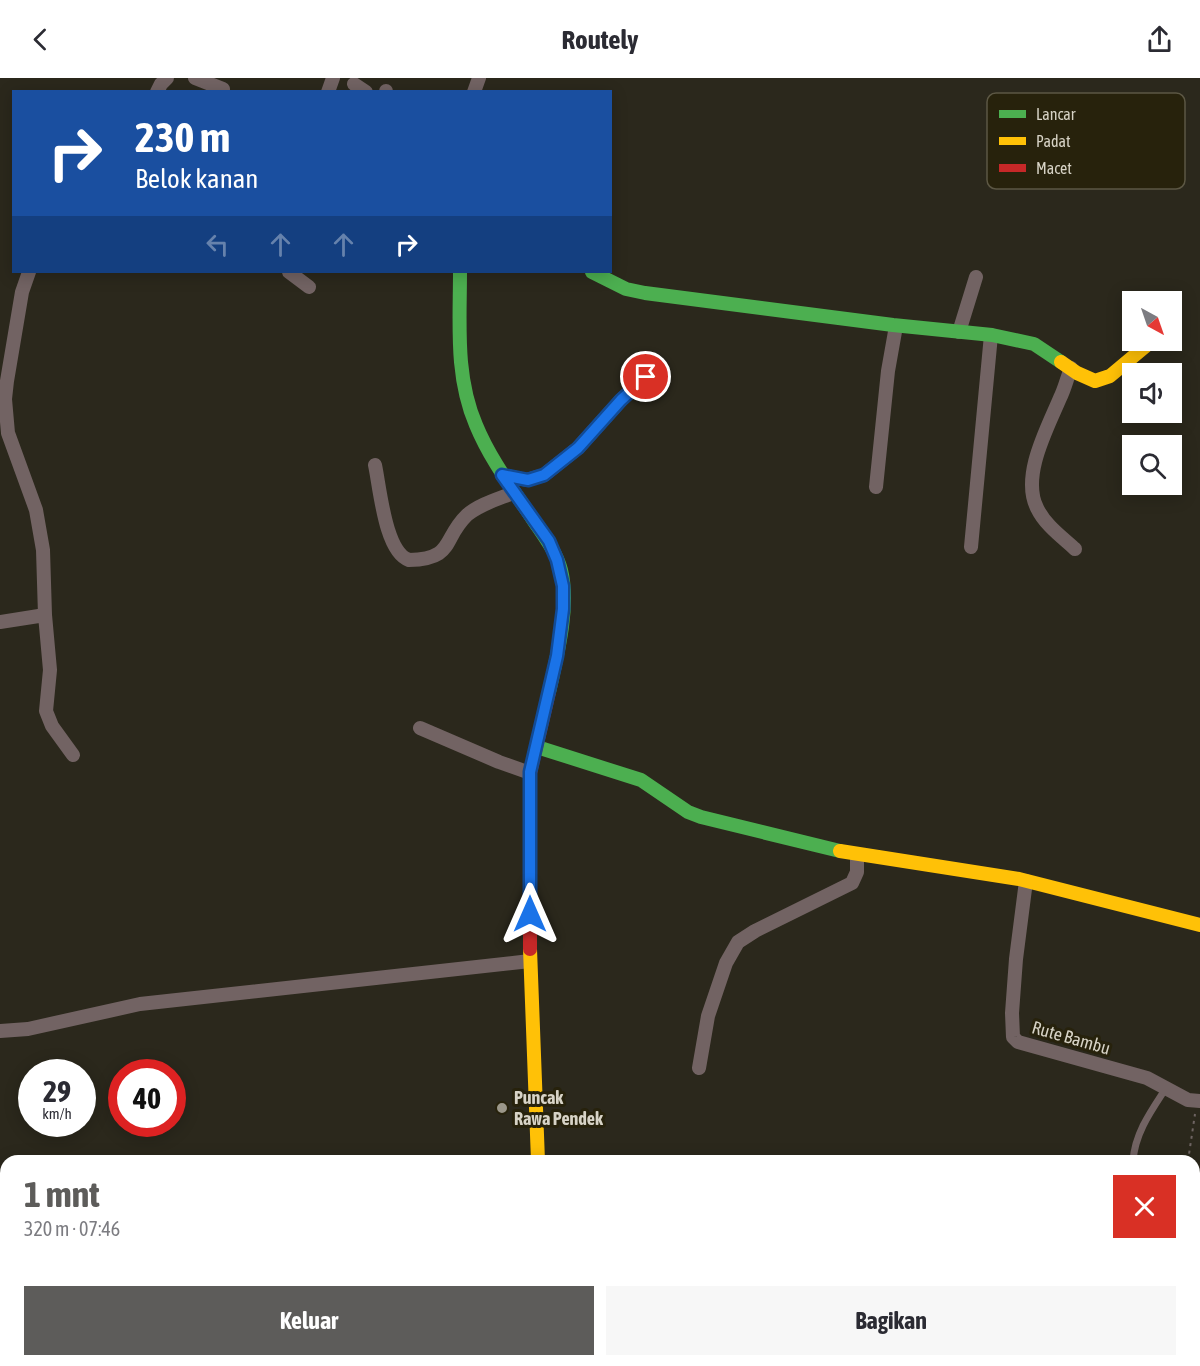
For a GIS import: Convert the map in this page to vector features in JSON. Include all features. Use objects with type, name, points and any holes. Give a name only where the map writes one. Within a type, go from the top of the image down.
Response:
[{"type":"street","points":[[158,90],[167,78]]},
{"type":"street","points":[[195,78],[226,86]]},
{"type":"street","points":[[29,273],[22,292],[7,381],[5,399],[8,433],[29,489],[40,528],[45,570],[45,615],[50,670],[46,702],[47,715],[52,726],[73,755]]},
{"type":"street","points":[[291,273],[309,287]]},
{"type":"street","points":[[460,273],[460,354],[463,382],[476,425],[513,493],[549,541],[557,560],[563,586],[563,609],[557,656],[530,772],[530,961],[538,1155]]},
{"type":"street","points":[[593,273],[626,289],[645,293],[896,326],[991,335],[1033,344],[1091,380],[1104,379],[1139,351]]},
{"type":"street","points":[[959,332],[976,277]]},
{"type":"street","points":[[876,487],[888,371],[896,326]]},
{"type":"street","points":[[971,547],[991,335]]},
{"type":"street","points":[[1071,368],[1034,465],[1033,496],[1038,511],[1044,519],[1075,549]]},
{"type":"street","points":[[502,475],[528,480],[544,475],[578,448],[621,400],[646,377]]},
{"type":"street","points":[[0,445],[8,433]]},
{"type":"street","points":[[375,465],[392,542],[398,553],[409,560],[440,554],[461,522],[470,513],[513,493]]},
{"type":"street","points":[[0,622],[45,615]]},
{"type":"street","points":[[420,728],[499,762],[530,772]]},
{"type":"street","points":[[537,747],[641,780],[679,806],[701,817],[857,855],[1022,880],[1200,925]]},
{"type":"street","points":[[699,1068],[708,1016],[726,963],[735,946],[755,931],[852,884],[857,872],[857,855]]},
{"type":"street","name":"Rute Bambu","points":[[1022,880],[1012,1037],[1018,1042],[1147,1078],[1188,1100],[1198,1101]]},
{"type":"street","points":[[0,1031],[28,1029],[140,1004],[530,961]]},
{"type":"lane","points":[[1133,1155],[1140,1131],[1166,1088]]},
{"type":"path","points":[[1189,1155],[1198,1101]]},
{"type":"traffic: fast","points":[[460,273],[460,350],[469,406],[488,450],[549,543],[561,570],[563,615],[549,692]]},
{"type":"traffic: fast","points":[[594,273],[626,289],[645,293],[893,325],[992,335],[1034,344],[1061,362]]},
{"type":"traffic: fast","points":[[537,747],[641,780],[688,812],[701,817],[840,851]]},
{"type":"traffic: slow","points":[[1061,362],[1095,381],[1110,376],[1140,351]]},
{"type":"traffic: slow","points":[[840,851],[1019,879],[1200,925]]},
{"type":"traffic: slow","points":[[530,949],[538,1155]]},
{"type":"traffic: jam","points":[[530,949],[530,773],[549,692]]},
{"type":"place","name":"Puncak Rawa Pendek","points":[[502,1108]]},
{"type":"route","points":[[530,914],[530,772],[557,656],[563,609],[563,586],[554,550],[502,475],[518,480],[536,479],[544,475],[578,448],[621,400],[646,377]]}]
